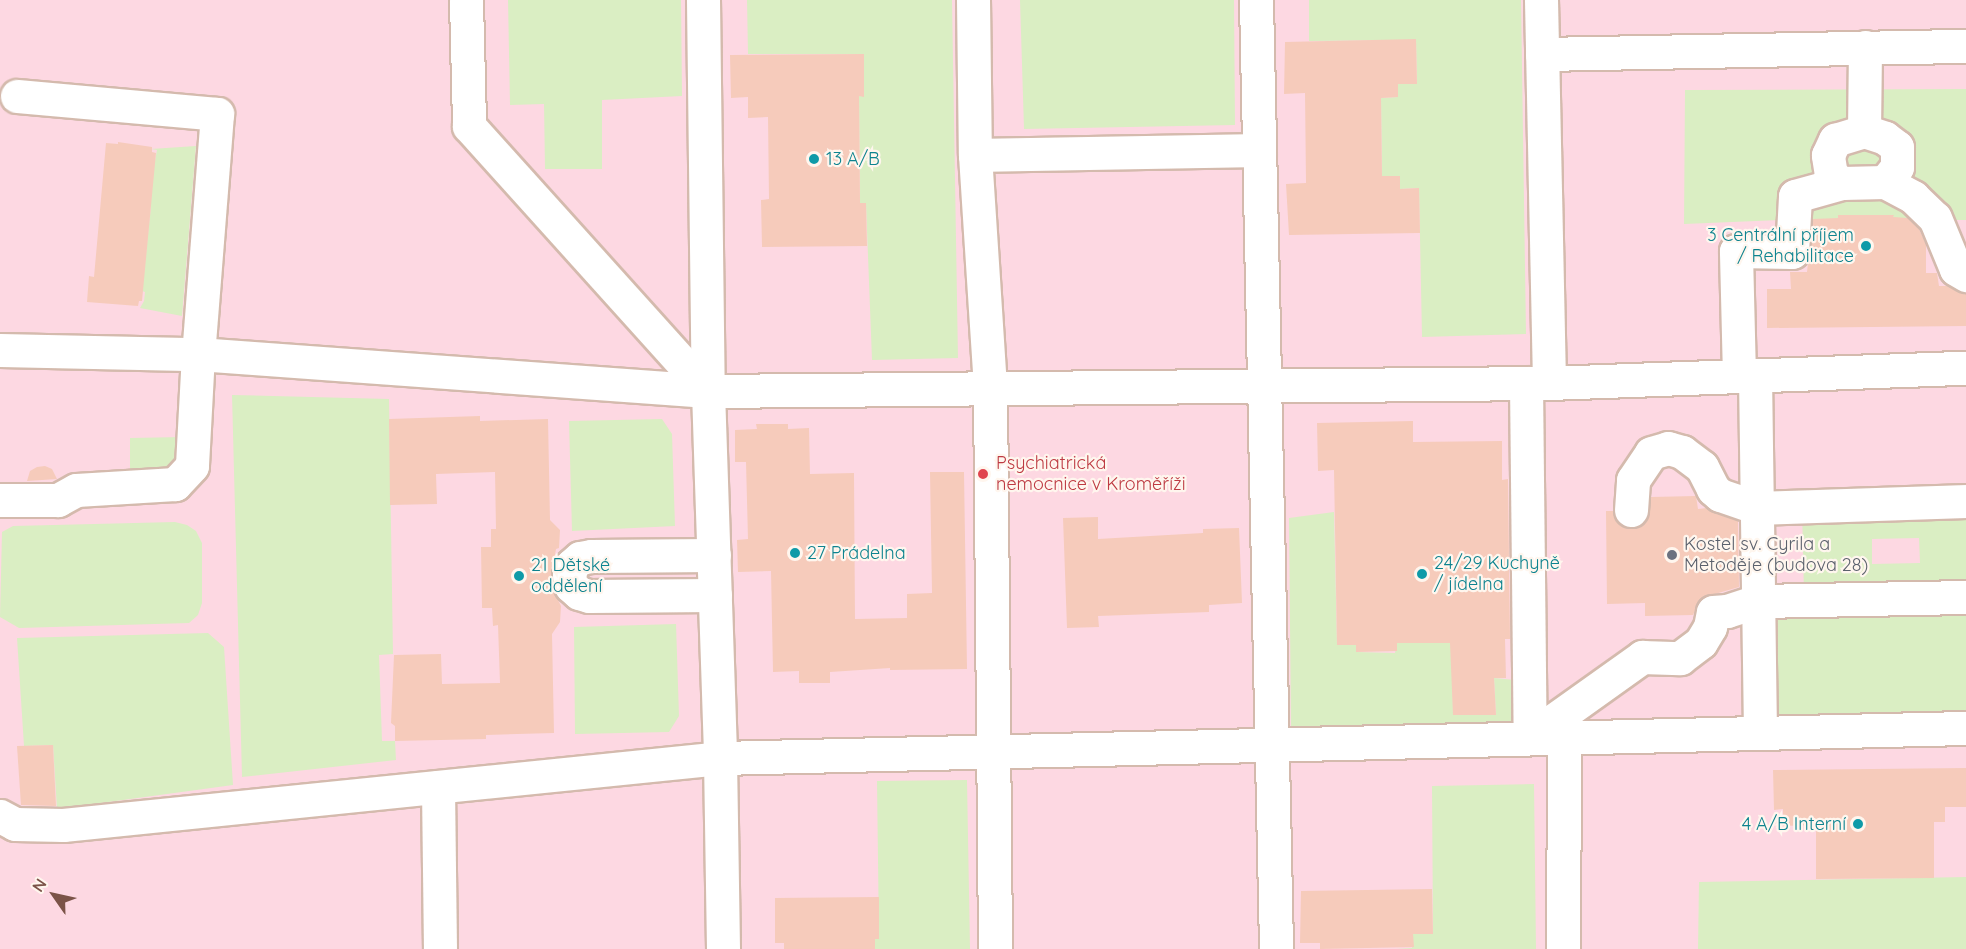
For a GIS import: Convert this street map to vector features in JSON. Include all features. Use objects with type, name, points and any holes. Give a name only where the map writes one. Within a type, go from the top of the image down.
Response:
[{"type":"street","points":[[466,0],[469,126],[708,391]]},
{"type":"street","points":[[703,0],[708,391],[720,758],[723,949]]},
{"type":"street","points":[[973,0],[975,155],[990,387],[995,949]]},
{"type":"street","points":[[1256,0],[1276,949]]},
{"type":"street","points":[[1530,737],[1538,383],[1541,0]]},
{"type":"street","points":[[1542,54],[1966,46]]},
{"type":"street","points":[[1864,131],[1865,48]]},
{"type":"street","points":[[0,500],[58,500],[76,490],[174,484],[192,466],[198,354],[217,114],[17,96]]},
{"type":"street","points":[[1842,183],[1831,175],[1828,155],[1835,140],[1864,131],[1885,138],[1897,147],[1896,167],[1884,182]]},
{"type":"street","points":[[975,155],[1259,150]]},
{"type":"street","points":[[1760,733],[1757,508],[1736,251],[1792,252],[1795,196],[1842,183],[1884,182],[1913,197],[1935,218],[1956,269],[1966,275]]},
{"type":"street","points":[[0,350],[198,354],[708,391],[1538,383],[1966,368]]},
{"type":"street","points":[[1631,510],[1633,480],[1651,453],[1668,447],[1682,452],[1702,467],[1713,489],[1720,495],[1757,508],[1966,501]]},
{"type":"street","points":[[714,555],[591,556],[580,558],[572,565],[569,575],[571,586],[579,593],[589,596],[715,595]]},
{"type":"street","points":[[1530,737],[1642,657],[1680,658],[1701,642],[1710,627],[1713,612],[1727,611],[1758,601],[1966,597]]},
{"type":"street","points":[[0,816],[15,824],[63,825],[720,758],[1966,728]]},
{"type":"street","points":[[1563,949],[1564,739]]},
{"type":"street","points":[[438,787],[440,949]]},
{"type":"shaded area","name":"Psychiatrická nemocnice v Kroměříži","points":[[0,0],[1966,0],[1966,949],[0,949]]},
{"type":"green space","points":[[508,0],[681,0],[682,96],[602,100],[602,169],[545,169],[544,104],[510,105]]},
{"type":"green space","points":[[747,0],[952,0],[958,358],[872,360],[866,204],[860,203],[859,96],[864,96],[864,54],[748,54]]},
{"type":"green space","points":[[1020,0],[1234,0],[1235,125],[1024,129]]},
{"type":"green space","points":[[1309,0],[1521,0],[1526,334],[1422,337],[1419,188],[1400,189],[1399,176],[1382,176],[1381,98],[1398,97],[1398,84],[1417,84],[1416,40],[1309,41]]},
{"type":"green space","points":[[1966,89],[1966,220],[1806,219],[1684,224],[1685,90]]},
{"type":"green space","points":[[196,146],[182,316],[140,308],[145,292],[142,291],[151,206],[147,205],[157,150],[151,149]]},
{"type":"green space","points":[[232,395],[389,399],[393,654],[379,655],[382,741],[395,741],[396,760],[242,777]]},
{"type":"green space","points":[[662,419],[672,434],[675,526],[572,531],[569,421]]},
{"type":"green space","points":[[183,437],[184,477],[130,477],[130,438]]},
{"type":"green space","points":[[1966,503],[1966,593],[1804,595],[1802,508]],"holes":[[[1919,538],[1920,563],[1872,564],[1872,539]]]},
{"type":"green space","points":[[1334,512],[1337,645],[1356,645],[1357,652],[1395,653],[1397,643],[1416,643],[1417,609],[1452,609],[1453,715],[1496,715],[1494,678],[1515,680],[1517,716],[1511,724],[1291,732],[1289,518]]},
{"type":"green space","points":[[175,522],[187,525],[196,531],[202,543],[202,603],[198,615],[189,623],[19,628],[0,617],[2,532],[13,526]]},
{"type":"green space","points":[[1966,600],[1966,714],[1766,722],[1763,605]]},
{"type":"green space","points":[[676,624],[679,716],[669,732],[575,734],[574,627]]},
{"type":"green space","points":[[208,633],[224,647],[233,785],[57,809],[53,745],[24,746],[17,638]]},
{"type":"green space","points":[[967,780],[970,949],[875,949],[875,939],[879,939],[877,781]]},
{"type":"green space","points":[[1534,784],[1536,949],[1396,949],[1412,948],[1413,934],[1433,934],[1432,786]]},
{"type":"green space","points":[[1966,877],[1966,949],[1698,949],[1699,882]]},
{"type":"building","points":[[1416,39],[1417,84],[1398,84],[1398,97],[1381,98],[1382,176],[1400,176],[1400,189],[1419,188],[1420,233],[1289,235],[1286,184],[1306,183],[1305,93],[1284,94],[1285,42]]},
{"type":"building","name":"13 A/B","points":[[864,54],[864,97],[859,96],[860,203],[866,203],[867,246],[762,247],[761,200],[769,199],[768,117],[748,118],[748,97],[731,98],[730,55]]},
{"type":"building","points":[[118,142],[152,147],[152,152],[156,153],[142,301],[139,301],[138,306],[87,302],[89,276],[94,277],[106,143],[118,144]]},
{"type":"building","name":"3 Centrální příjem / Rehabilitace","points":[[1838,215],[1894,215],[1893,217],[1908,218],[1919,229],[1926,244],[1926,273],[1937,273],[1939,286],[1948,286],[1966,294],[1966,326],[1767,328],[1767,289],[1791,289],[1790,272],[1807,272],[1813,219],[1838,218]]},
{"type":"building","name":"21 Dětské oddělení","points":[[480,416],[480,421],[548,419],[550,520],[560,530],[559,548],[556,549],[551,578],[553,590],[561,606],[560,622],[552,634],[554,733],[486,735],[486,739],[395,741],[395,726],[391,723],[394,655],[441,654],[442,684],[500,683],[498,625],[493,626],[492,608],[482,608],[481,547],[491,547],[491,529],[496,529],[495,472],[436,474],[437,504],[390,505],[389,419]]},
{"type":"building","name":"24/29 Kuchyně / jídelna","points":[[1413,421],[1413,442],[1502,441],[1502,480],[1508,479],[1510,639],[1505,639],[1506,678],[1494,678],[1496,715],[1453,715],[1450,643],[1397,643],[1397,651],[1356,652],[1356,645],[1337,645],[1334,470],[1318,471],[1317,423]]},
{"type":"building","name":"27 Prádelna","points":[[756,424],[788,424],[788,429],[809,428],[810,474],[854,473],[855,619],[907,618],[907,594],[932,593],[930,472],[964,472],[967,669],[890,670],[890,668],[830,672],[830,683],[799,683],[799,671],[773,672],[771,571],[738,572],[737,540],[748,539],[746,462],[735,462],[735,430],[757,429]]},
{"type":"building","points":[[45,466],[52,469],[57,479],[27,481],[30,471]]},
{"type":"building","name":"Kostel sv. Cyrila a Metoděje (budova 28)","points":[[1696,496],[1698,509],[1707,508],[1738,521],[1739,587],[1701,598],[1693,615],[1645,616],[1645,603],[1607,604],[1606,511],[1613,511],[1620,525],[1630,529],[1640,526],[1647,520],[1651,497]]},
{"type":"building","points":[[1098,517],[1098,539],[1203,533],[1203,529],[1239,528],[1242,603],[1209,605],[1209,612],[1098,616],[1099,627],[1067,628],[1063,518]]},
{"type":"building","points":[[53,745],[56,806],[21,805],[17,746]]},
{"type":"building","name":"4 A/B Interní","points":[[1966,768],[1966,807],[1945,807],[1945,822],[1934,822],[1934,878],[1816,879],[1816,825],[1783,826],[1783,809],[1774,810],[1773,770]]},
{"type":"building","points":[[1432,889],[1433,934],[1413,934],[1414,947],[1320,949],[1320,943],[1300,943],[1301,891]]},
{"type":"building","points":[[879,897],[879,939],[875,939],[875,949],[784,949],[784,943],[775,943],[775,898]]},
{"type":"place","name":"13 A/B","points":[[814,159]]},
{"type":"place","name":"3 Centrální příjem / Rehabilitace","points":[[1866,246]]},
{"type":"place","name":"Psychiatrická nemocnice v Kroměříži","points":[[983,474]]},
{"type":"place","name":"27 Prádelna","points":[[795,553]]},
{"type":"place","name":"Kostel sv. Cyrila a Metoděje (budova 28)","points":[[1672,555]]},
{"type":"place","name":"24/29 Kuchyně / jídelna","points":[[1422,574]]},
{"type":"place","name":"21 Dětské oddělení","points":[[519,576]]},
{"type":"place","name":"4 A/B Interní","points":[[1858,824]]}]
